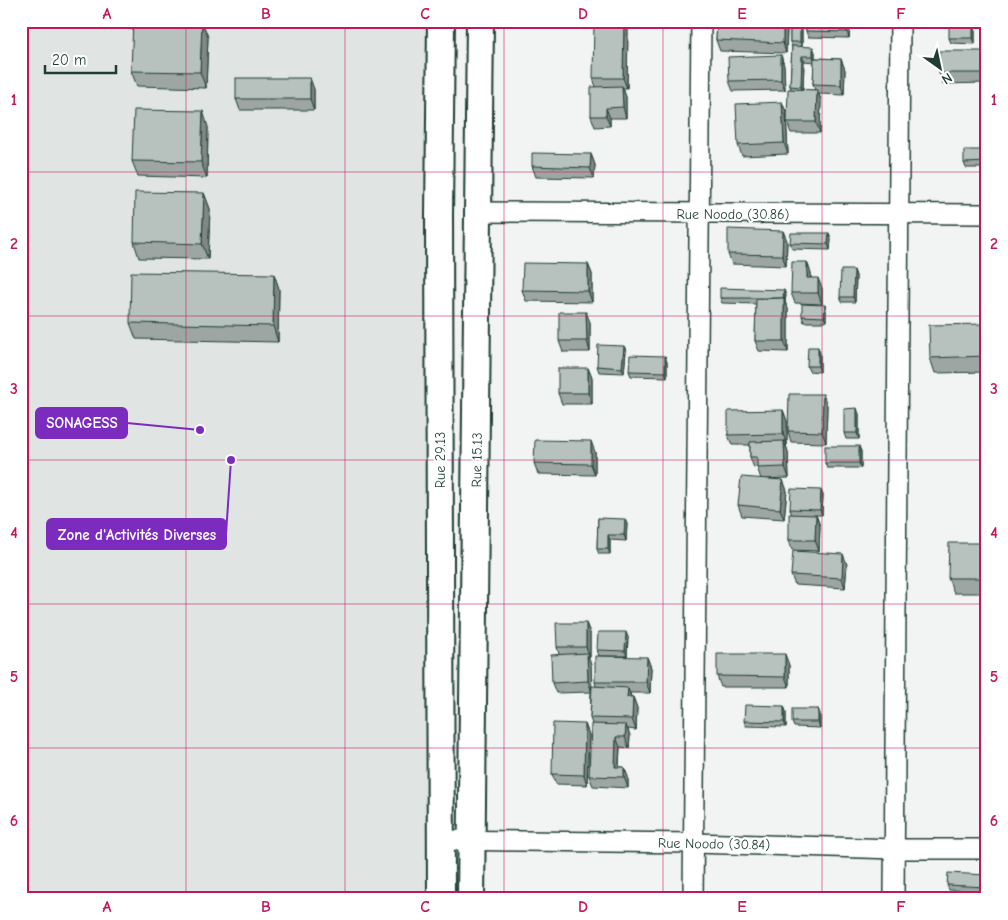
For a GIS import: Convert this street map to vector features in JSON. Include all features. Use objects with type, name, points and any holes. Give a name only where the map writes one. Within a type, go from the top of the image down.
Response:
[{"type":"main road","name":"Rue 29.13","points":[[441,21],[439,206],[441,899]]},
{"type":"main road","name":"Rue 15.13","points":[[471,899],[480,21]]},
{"type":"street","points":[[693,899],[701,21]]},
{"type":"street","points":[[894,899],[900,21]]},
{"type":"street","name":"Rue Noodo (30.86)","points":[[479,212],[987,214]]},
{"type":"street","name":"Rue Noodo (30.84)","points":[[441,840],[693,843],[895,849],[987,849]]},
{"type":"shaded area","points":[[21,21],[443,21],[440,899],[21,899]]},
{"type":"building","points":[[133,21],[202,22],[200,72],[131,71]]},
{"type":"building","points":[[594,21],[624,21],[623,78],[593,78]]},
{"type":"building","points":[[717,21],[783,21],[783,43],[716,40]]},
{"type":"building","points":[[790,21],[800,21],[800,42],[790,42]]},
{"type":"building","points":[[806,21],[848,21],[847,32],[806,31]]},
{"type":"building","points":[[949,25],[973,26],[973,38],[949,38]]},
{"type":"building","points":[[792,46],[813,47],[813,56],[802,56],[801,87],[790,86]]},
{"type":"building","points":[[939,51],[987,51],[987,73],[939,73]]},
{"type":"building","points":[[781,55],[781,80],[729,81],[728,57]]},
{"type":"building","points":[[814,58],[841,59],[841,85],[813,84]]},
{"type":"building","points":[[236,78],[310,78],[310,99],[236,99]]},
{"type":"building","points":[[622,86],[623,107],[606,108],[606,116],[591,116],[591,87]]},
{"type":"building","points":[[788,89],[817,90],[816,122],[787,122]]},
{"type":"building","points":[[782,102],[784,143],[738,145],[736,104]]},
{"type":"building","points":[[134,110],[203,111],[201,162],[132,161]]},
{"type":"building","points":[[964,150],[987,150],[987,162],[964,163]]},
{"type":"building","points":[[532,153],[591,154],[590,168],[532,166]]},
{"type":"building","points":[[135,192],[204,193],[202,244],[134,242]]},
{"type":"building","points":[[728,229],[783,231],[782,255],[728,254]]},
{"type":"building","points":[[791,233],[829,233],[828,244],[790,243]]},
{"type":"building","points":[[792,262],[807,262],[807,278],[818,278],[818,293],[791,293]]},
{"type":"building","points":[[523,263],[588,264],[588,291],[522,290]]},
{"type":"building","points":[[841,270],[854,270],[853,297],[840,297]]},
{"type":"building","points":[[131,272],[274,274],[273,326],[130,323]]},
{"type":"building","points":[[720,288],[784,290],[783,298],[720,298]]},
{"type":"building","points":[[784,298],[784,341],[755,341],[756,299]]},
{"type":"building","points":[[802,304],[825,305],[824,317],[802,316]]},
{"type":"building","points":[[559,312],[586,312],[587,341],[559,341]]},
{"type":"building","points":[[987,324],[987,356],[930,358],[929,325]]},
{"type":"building","points":[[598,345],[624,346],[622,368],[597,366]]},
{"type":"building","points":[[808,347],[818,347],[818,366],[807,366]]},
{"type":"building","points":[[630,355],[665,356],[665,372],[629,371]]},
{"type":"building","points":[[558,368],[588,368],[588,393],[558,393]]},
{"type":"building","points":[[789,394],[823,394],[822,432],[788,431]]},
{"type":"building","points":[[857,408],[857,433],[844,433],[844,409]]},
{"type":"building","points":[[783,410],[783,434],[728,435],[728,411]]},
{"type":"building","points":[[535,440],[591,441],[591,464],[534,463]]},
{"type":"building","points":[[784,441],[785,467],[757,468],[757,457],[750,457],[750,442]]},
{"type":"building","points":[[825,446],[859,446],[859,463],[825,463]]},
{"type":"building","points":[[741,477],[783,480],[780,509],[738,505]]},
{"type":"building","points":[[791,489],[821,490],[820,510],[790,509]]},
{"type":"building","points":[[789,514],[816,515],[815,540],[789,540]]},
{"type":"building","points":[[598,518],[625,519],[624,535],[608,535],[608,549],[597,549]]},
{"type":"building","points":[[949,543],[987,543],[987,578],[948,578]]},
{"type":"building","points":[[793,551],[843,554],[842,578],[791,575]]},
{"type":"building","points":[[556,623],[586,623],[586,647],[557,647]]},
{"type":"building","points":[[598,632],[626,632],[625,651],[597,650]]},
{"type":"building","points":[[587,653],[588,681],[552,683],[551,655]]},
{"type":"building","points":[[717,654],[785,654],[785,677],[717,676]]},
{"type":"building","points":[[595,656],[647,657],[646,682],[595,682]]},
{"type":"building","points":[[592,686],[628,688],[627,697],[633,697],[632,719],[590,718]]},
{"type":"building","points":[[745,705],[784,706],[784,722],[744,721]]},
{"type":"building","points":[[792,709],[818,709],[818,722],[792,722]]},
{"type":"building","points":[[553,723],[585,724],[584,775],[552,774]]},
{"type":"building","points":[[591,724],[626,725],[625,737],[616,737],[615,767],[624,767],[624,777],[589,776]]},
{"type":"building","points":[[948,873],[987,875],[986,887],[947,885]]},
{"type":"place","name":"SONAGESS","points":[[200,430]]},
{"type":"place","name":"Zone d'Activités Diverses","points":[[231,460]]}]
